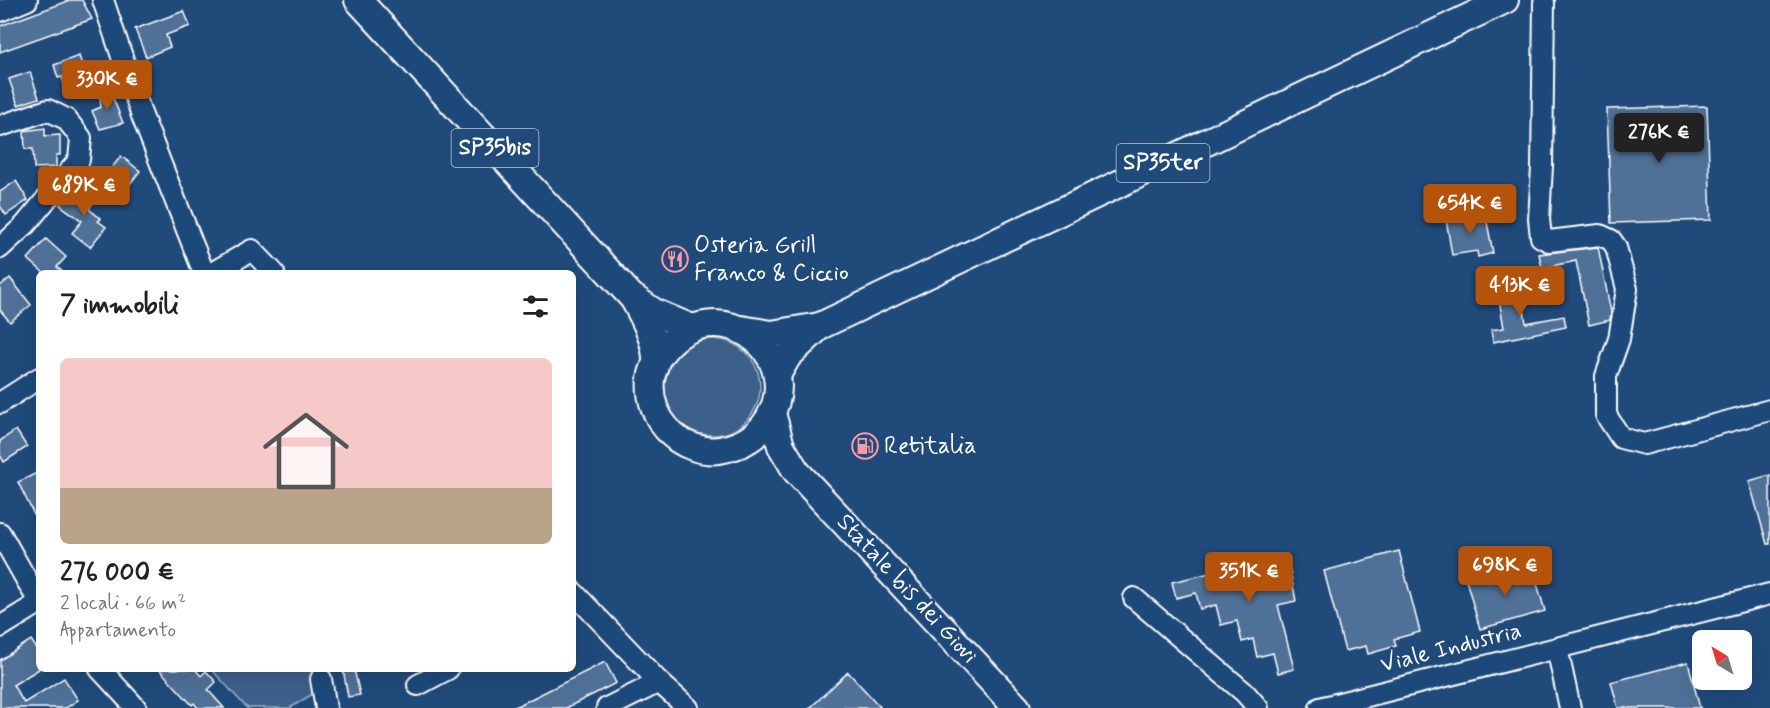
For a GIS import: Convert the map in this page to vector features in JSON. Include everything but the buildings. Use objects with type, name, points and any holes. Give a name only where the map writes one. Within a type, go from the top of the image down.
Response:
[{"type":"main road","name":"Statale bis dei Giovi","points":[[358,0],[631,296],[654,312],[692,328],[708,324],[740,329],[757,340],[770,356],[777,375],[777,394],[772,413],[781,446],[796,471]]},
{"type":"main road","name":"SP35ter","points":[[740,329],[771,334],[820,326],[1505,0]]},
{"type":"main road","name":"Statale bis dei Giovi","points":[[631,296],[652,337],[657,359],[651,378],[651,397],[657,416],[668,432],[684,443],[702,450],[722,450],[740,445],[758,448],[774,455],[796,471],[1017,708]]},
{"type":"main road","name":"SP35ter","points":[[777,375],[788,356],[820,326]]},
{"type":"main road","points":[[657,359],[666,346],[692,328]]},
{"type":"main road","points":[[740,445],[759,431],[772,413]]},
{"type":"main road","points":[[920,603],[949,655],[996,708]]},
{"type":"street","points":[[0,11],[27,0]]},
{"type":"street","points":[[103,0],[142,117],[203,270]]},
{"type":"street","points":[[1544,2],[1542,167],[1539,219],[1541,237],[1549,241],[1599,235],[1611,240],[1616,247],[1627,289],[1619,339],[1606,376],[1606,415],[1622,438],[1644,444],[1770,410]]},
{"type":"street","points":[[0,126],[48,110],[66,119],[81,138],[79,160],[25,225],[0,248]]},
{"type":"street","points":[[217,270],[252,250],[271,270]]},
{"type":"street","points":[[0,403],[36,380]]},
{"type":"street","points":[[0,534],[36,597]]},
{"type":"street","name":"Viale Industria","points":[[1320,708],[1770,594]]},
{"type":"street","points":[[1134,598],[1245,693],[1258,708]]},
{"type":"street","points":[[576,599],[688,708]]},
{"type":"street","points":[[0,627],[36,604]]},
{"type":"street","points":[[1557,648],[1570,708]]},
{"type":"street","points":[[103,672],[136,708]]},
{"type":"street","points":[[418,685],[442,672]]},
{"type":"street","points":[[321,679],[326,708]]},
{"type":"street","points":[[607,708],[659,682]]},
{"type":"shaded area","points":[[703,339],[721,339],[739,347],[752,360],[760,378],[757,406],[739,427],[721,435],[703,435],[685,427],[672,414],[664,396],[664,378],[672,360],[685,347]]},
{"type":"shaded area","points":[[214,672],[319,672],[319,690],[290,708],[247,708]]},
{"type":"place","name":"Osteria Grill Franco & Ciccio","points":[[675,259]]},
{"type":"place","name":"Retitalia","points":[[865,446]]}]
